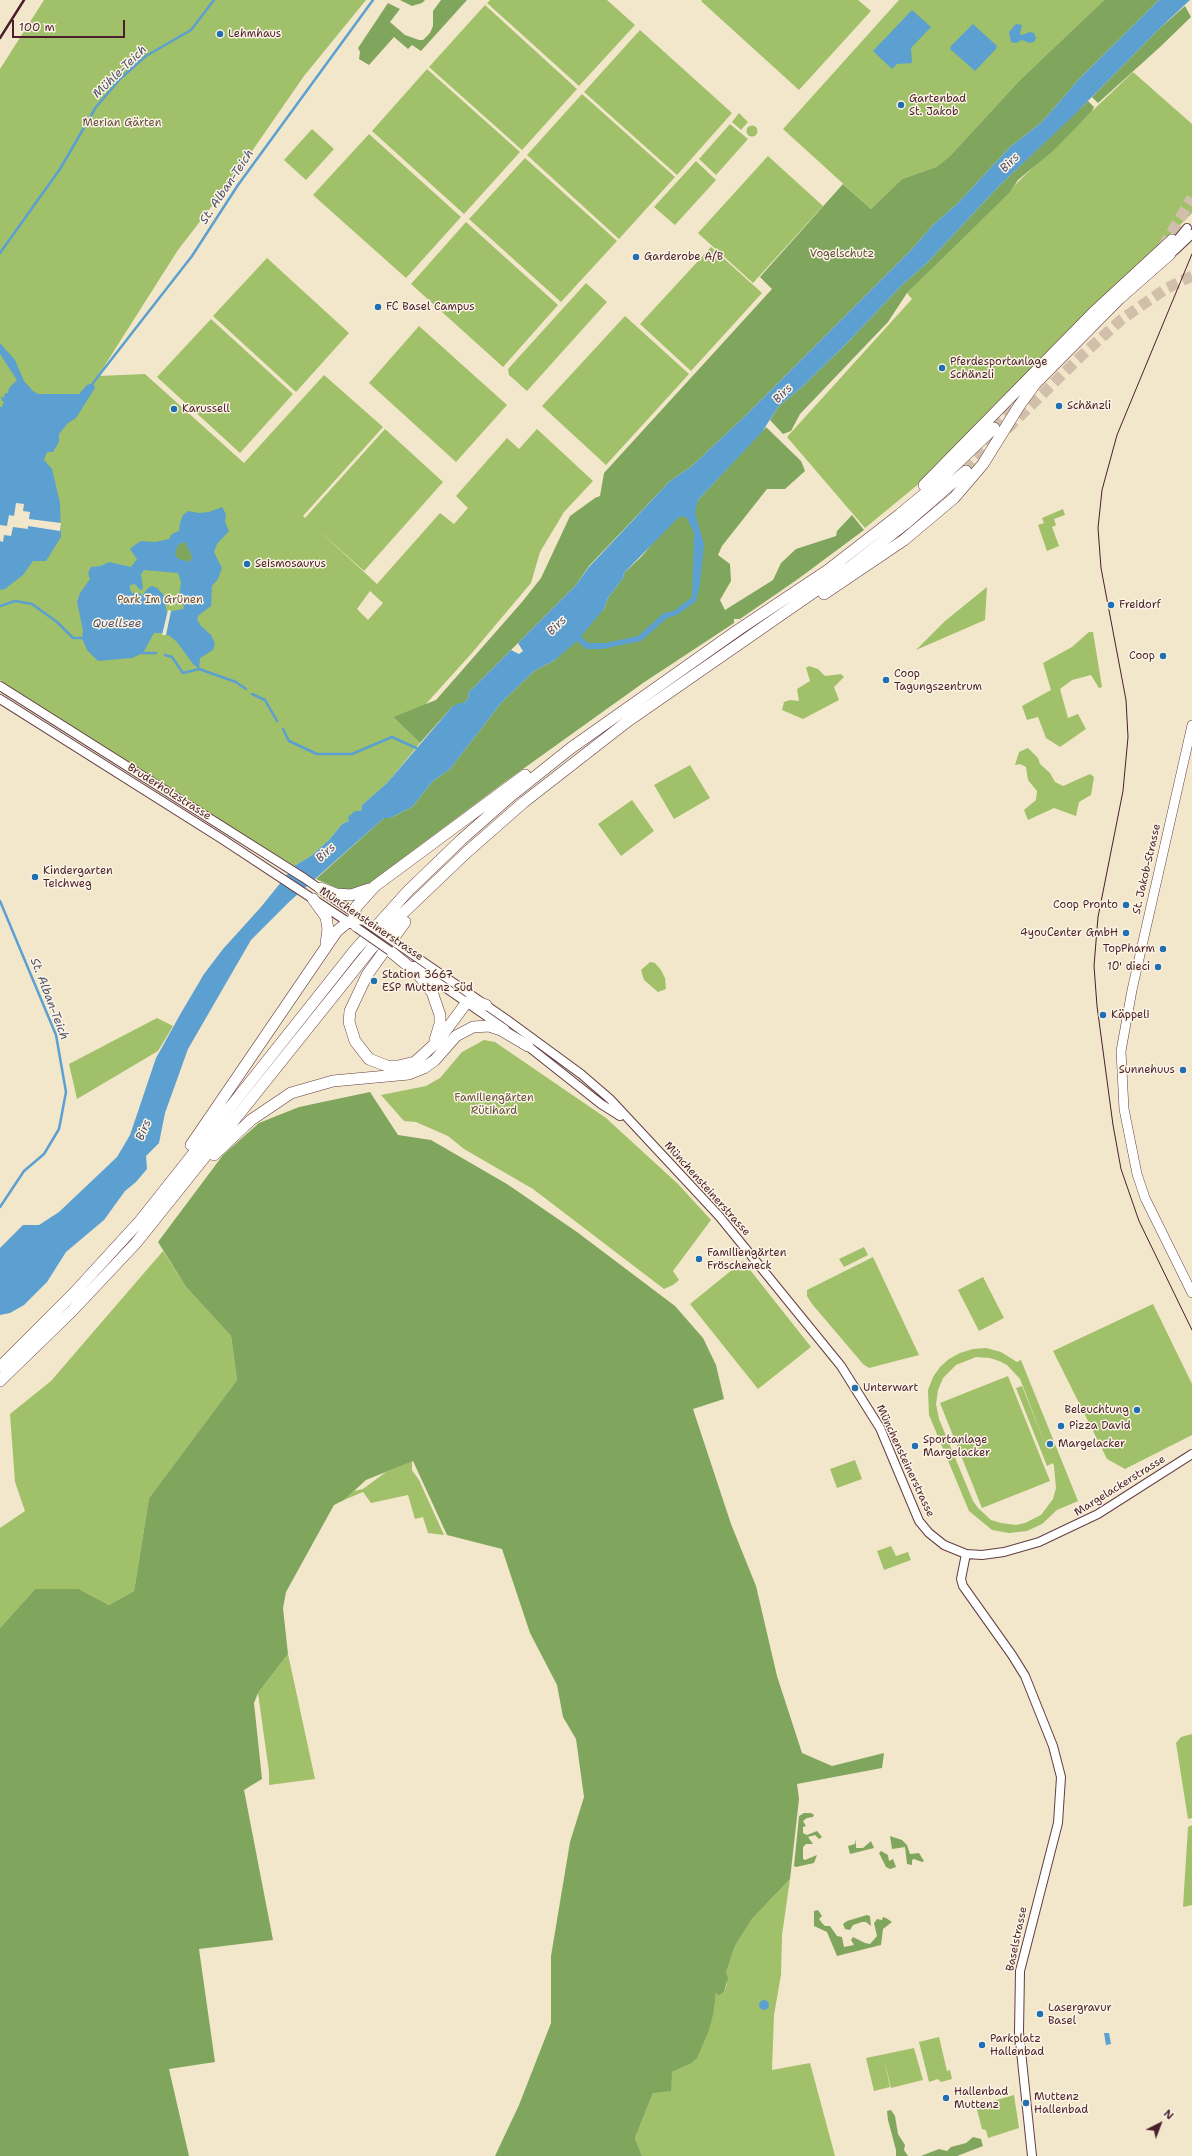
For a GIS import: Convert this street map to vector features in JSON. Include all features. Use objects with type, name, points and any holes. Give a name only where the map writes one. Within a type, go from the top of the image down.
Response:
[{"type":"highway","points":[[828,570],[844,552],[922,486],[1094,312],[1172,240]]},
{"type":"highway","points":[[769,625],[781,623],[854,574],[904,540],[947,504],[984,464],[1019,406],[1035,384],[1120,298],[1170,254]]},
{"type":"highway","points":[[100,1265],[123,1231],[180,1161],[212,1116],[337,931],[356,921],[358,904],[375,886],[512,785],[828,570],[930,490],[994,428]]},
{"type":"highway","points":[[0,1381],[72,1310],[136,1243],[177,1194],[336,990],[400,916],[436,882],[494,828],[555,777],[628,721],[769,625],[893,534],[966,471]]},
{"type":"highway","points":[[0,1367],[100,1265],[140,1221],[355,950],[408,891],[461,840],[512,795],[571,748],[642,697]]},
{"type":"highway","points":[[436,882],[394,935],[367,975],[352,1002],[349,1022],[355,1041],[361,1051],[369,1059],[378,1063],[398,1066],[415,1062],[430,1048],[470,1000]]},
{"type":"highway","points":[[320,888],[341,898],[358,894],[375,886]]},
{"type":"highway","points":[[313,899],[328,913],[328,936],[324,950]]},
{"type":"highway","points":[[393,947],[418,974],[435,998],[440,1015],[440,1024],[430,1048]]},
{"type":"highway","points":[[177,1194],[191,1185],[217,1152],[251,1120],[291,1093],[333,1081],[409,1074],[424,1068],[435,1060],[446,1045],[470,1000]]},
{"type":"highway","points":[[470,1000],[486,1005]]},
{"type":"highway","points":[[446,1045],[465,1030],[481,1026],[501,1030],[528,1046]]},
{"type":"main road","points":[[1172,240],[1190,229]]},
{"type":"main road","points":[[1170,254],[1174,244],[1190,229]]},
{"type":"main road","name":"Bruderholzstrasse","points":[[0,680],[41,711]]},
{"type":"main road","name":"Bruderholzstrasse","points":[[0,686],[304,878]]},
{"type":"main road","name":"Bruderholzstrasse","points":[[0,698],[296,887]]},
{"type":"main road","name":"Bruderholzstrasse","points":[[0,702],[28,716]]},
{"type":"main road","name":"St. Jakob-Strasse","points":[[1192,725],[1133,983],[1121,1051],[1124,1109],[1137,1174],[1146,1198],[1192,1293]]},
{"type":"main road","name":"Münchensteinerstrasse","points":[[304,878],[320,888]]},
{"type":"main road","name":"Münchensteinerstrasse","points":[[296,887],[313,899]]},
{"type":"main road","name":"Münchensteinerstrasse","points":[[341,898],[356,921]]},
{"type":"main road","name":"Münchensteinerstrasse","points":[[328,913],[356,921],[470,1000],[601,1104],[627,1120]]},
{"type":"main road","name":"Münchensteinerstrasse","points":[[486,1005],[581,1074],[610,1099],[627,1120],[719,1216],[825,1345],[857,1390],[880,1428],[919,1521],[939,1542],[949,1548],[966,1554]]},
{"type":"main road","name":"Margelackerstrasse","points":[[966,1554],[982,1555],[1004,1552],[1039,1542],[1072,1528],[1098,1514],[1192,1454]]},
{"type":"main road","name":"Baselstrasse","points":[[966,1554],[961,1579],[963,1586],[1012,1655],[1025,1676],[1053,1746],[1061,1777],[1058,1823],[1020,1971],[1019,2032],[1032,2156]]},
{"type":"green space","points":[[44,0],[366,0],[304,76],[232,180],[178,250],[98,376],[145,374],[244,463],[324,375],[383,427],[303,516],[305,518],[385,429],[443,482],[364,571],[315,527],[377,584],[440,513],[454,524],[468,508],[456,496],[507,438],[519,449],[537,429],[593,481],[564,512],[540,552],[531,583],[471,654],[425,705],[393,717],[420,743],[387,783],[362,805],[361,811],[349,821],[342,824],[329,840],[311,856],[294,866],[41,711],[0,680],[0,69]],"holes":[[[370,591],[383,603],[368,620],[357,609]]]},
{"type":"green space","points":[[400,0],[425,0],[422,3],[412,6]]},
{"type":"green space","points":[[441,0],[467,0],[421,51],[412,45],[408,49],[394,37],[369,65],[359,59],[360,52],[358,48],[388,3],[400,9],[390,22],[405,35],[423,40],[430,33],[433,26],[433,11]]},
{"type":"green space","points":[[490,0],[607,0],[635,25],[579,86],[487,3]]},
{"type":"green space","points":[[858,0],[871,11],[799,90],[701,1]]},
{"type":"green space","name":"Gartenbad St. Jakob","points":[[899,0],[1104,0],[1019,81],[949,157],[936,167],[902,179],[871,209],[783,129]]},
{"type":"green space","name":"Vogelschutz","points":[[1104,0],[1159,0],[1080,78],[1042,122],[1010,147],[958,203],[933,225],[911,250],[746,415],[692,466],[670,481],[589,566],[576,585],[468,693],[469,697],[464,703],[452,707],[420,743],[393,717],[436,700],[522,602],[541,578],[570,516],[600,496],[604,473],[772,289],[760,277],[843,184],[871,209],[902,179],[936,167],[949,157],[1019,81]]},
{"type":"green space","points":[[485,5],[577,89],[522,150],[429,67]]},
{"type":"green space","points":[[1185,6],[1191,17],[1098,103],[1092,97],[1159,29]]},
{"type":"green space","points":[[640,30],[732,113],[677,175],[584,92]]},
{"type":"green space","points":[[427,69],[520,152],[464,214],[372,131]]},
{"type":"green space","name":"Pferdesportanlage Schänzli","points":[[1133,72],[1192,124],[1192,213],[921,482],[865,528],[787,437],[912,299],[907,293],[1020,180]]},
{"type":"green space","points":[[582,94],[675,177],[619,239],[527,155]]},
{"type":"green space","points":[[1088,101],[1094,107],[1092,111],[1054,150],[1018,180],[1009,193],[907,293],[888,322],[800,414],[791,431],[783,434],[770,420],[778,407],[803,386],[848,342],[902,285],[927,263],[999,186]]},
{"type":"green space","points":[[739,113],[748,122],[741,130],[732,122]]},
{"type":"green space","points":[[730,124],[748,139],[716,175],[699,159]]},
{"type":"green space","points":[[750,126],[754,126],[756,127],[756,135],[750,136],[747,133],[747,129]]},
{"type":"green space","points":[[312,129],[334,149],[306,180],[284,160]]},
{"type":"green space","points":[[369,134],[461,217],[406,278],[313,195]]},
{"type":"green space","points":[[768,156],[823,206],[753,283],[698,233]]},
{"type":"green space","points":[[525,158],[617,241],[561,302],[469,219]]},
{"type":"green space","points":[[696,161],[716,180],[675,225],[654,207]]},
{"type":"green space","points":[[466,222],[558,305],[503,367],[411,284]]},
{"type":"green space","points":[[711,247],[762,293],[691,371],[640,324]]},
{"type":"green space","points":[[267,258],[349,333],[296,392],[213,316]]},
{"type":"green space","points":[[586,283],[607,302],[527,391],[509,375],[508,369]]},
{"type":"green space","points":[[625,316],[689,374],[606,465],[542,406]]},
{"type":"green space","points":[[211,319],[293,394],[240,453],[157,377]]},
{"type":"green space","points":[[419,326],[507,405],[456,462],[369,383]]},
{"type":"green space","points":[[766,427],[801,461],[805,471],[785,489],[767,489],[722,546],[718,555],[730,564],[731,581],[720,600],[725,610],[773,580],[781,563],[796,549],[836,536],[837,531],[852,515],[864,530],[798,579],[740,619],[734,619],[734,623],[643,683],[502,784],[371,882],[357,889],[343,891],[316,879],[384,818],[390,818],[412,807],[433,781],[450,769],[501,703],[534,671],[555,660],[604,609],[608,598],[623,578],[624,573],[641,557],[665,529],[698,500]]},
{"type":"green space","points":[[1063,509],[1065,515],[1054,519],[1056,525],[1052,527],[1059,546],[1047,551],[1038,525],[1044,523],[1042,518]]},
{"type":"green space","points":[[186,542],[192,558],[189,562],[177,558],[175,552],[179,544]]},
{"type":"green space","points":[[987,587],[985,620],[916,650],[945,621]]},
{"type":"green space","points":[[1089,632],[1093,632],[1102,687],[1099,688],[1091,675],[1072,680],[1060,689],[1068,718],[1078,714],[1086,729],[1060,747],[1046,738],[1038,717],[1027,720],[1022,706],[1051,690],[1043,663],[1072,647]]},
{"type":"green space","points":[[809,666],[818,669],[825,676],[841,674],[844,677],[834,687],[839,700],[803,719],[782,710],[784,702],[790,700],[799,701],[797,689],[810,681],[806,668]]},
{"type":"green space","points":[[1028,748],[1038,758],[1040,764],[1050,773],[1055,782],[1063,786],[1090,774],[1094,777],[1091,795],[1079,802],[1076,816],[1054,808],[1028,820],[1024,810],[1036,800],[1037,791],[1028,780],[1026,767],[1020,764],[1015,765],[1019,752]]},
{"type":"green space","points":[[690,765],[710,798],[674,819],[654,785]]},
{"type":"green space","points":[[632,800],[654,831],[621,856],[598,824]]},
{"type":"green space","points":[[650,962],[655,963],[661,970],[665,978],[666,989],[658,992],[644,980],[641,970]]},
{"type":"green space","points":[[157,1018],[173,1026],[158,1051],[77,1099],[69,1064]]},
{"type":"green space","name":"Familiengärten Rütihard","points":[[484,1040],[495,1042],[606,1118],[678,1184],[711,1220],[673,1271],[679,1280],[673,1285],[664,1289],[533,1189],[464,1149],[448,1136],[416,1122],[404,1121],[381,1095],[426,1086],[440,1078],[462,1052]]},
{"type":"green space","points":[[370,1092],[398,1135],[431,1140],[507,1184],[577,1232],[675,1306],[703,1338],[716,1365],[724,1399],[693,1409],[731,1524],[756,1586],[777,1676],[802,1753],[832,1766],[884,1753],[882,1768],[797,1784],[799,1799],[790,1879],[752,1919],[735,1946],[726,1973],[728,1978],[724,1992],[719,1996],[716,1993],[714,2011],[709,2030],[697,2058],[690,2064],[672,2072],[671,2091],[653,2093],[635,2138],[642,2156],[495,2156],[519,2105],[551,2023],[551,1956],[570,1842],[584,1797],[576,1739],[563,1717],[557,1685],[530,1633],[502,1549],[447,1535],[413,1461],[366,1480],[344,1500],[334,1505],[286,1592],[283,1608],[288,1654],[258,1693],[254,1703],[262,1779],[244,1790],[273,1940],[199,1949],[215,2062],[169,2069],[189,2156],[0,2156],[0,1628],[35,1589],[79,1589],[109,1605],[134,1591],[149,1498],[237,1380],[231,1336],[186,1287],[158,1242],[223,1155],[259,1123],[299,1107]]},
{"type":"green space","points":[[864,1247],[868,1255],[844,1267],[839,1259]]},
{"type":"green space","points":[[163,1251],[186,1287],[231,1336],[237,1380],[149,1498],[134,1591],[109,1605],[79,1589],[35,1589],[0,1628],[0,1528],[25,1511],[15,1482],[10,1414],[51,1381]]},
{"type":"green space","points":[[873,1257],[919,1355],[869,1368],[863,1364],[812,1304],[807,1296],[807,1290]]},
{"type":"green space","points":[[743,1261],[811,1347],[758,1389],[690,1304]]},
{"type":"green space","points":[[983,1277],[1004,1318],[979,1331],[958,1290]]},
{"type":"green space","name":"Beleuchtung","points":[[1153,1304],[1192,1384],[1192,1435],[1125,1469],[1107,1459],[1053,1351]]},
{"type":"green space","name":"Margelacker","points":[[986,1348],[1001,1352],[1017,1362],[1021,1360],[1078,1501],[1057,1510],[1042,1524],[1027,1531],[1009,1533],[992,1530],[969,1511],[929,1415],[928,1390],[933,1377],[940,1367],[949,1359],[960,1353],[973,1349]],"holes":[[[976,1357],[990,1358],[1007,1365],[1020,1379],[1049,1454],[1022,1386],[1016,1388],[1047,1466],[1053,1463],[1054,1466],[1056,1488],[1053,1499],[1041,1515],[1025,1523],[1016,1525],[991,1520],[973,1501],[939,1419],[936,1404],[938,1390],[943,1378],[956,1365]]]},
{"type":"green space","points":[[1008,1376],[1050,1481],[982,1508],[940,1403]]},
{"type":"green space","points":[[855,1460],[862,1479],[837,1488],[830,1469]]},
{"type":"green space","points":[[412,1461],[412,1470],[419,1480],[444,1535],[428,1533],[423,1517],[415,1519],[408,1495],[371,1503],[363,1492],[344,1500],[354,1491],[363,1489],[386,1472]]},
{"type":"green space","points":[[891,1546],[896,1556],[908,1552],[911,1560],[884,1570],[877,1551]]},
{"type":"green space","points":[[288,1654],[315,1779],[269,1785],[269,1772],[258,1693]]},
{"type":"green space","points":[[1192,1734],[1192,1818],[1188,1819],[1176,1743],[1181,1737]]},
{"type":"green space","points":[[804,1813],[811,1813],[814,1815],[813,1817],[807,1818],[803,1821],[806,1826],[803,1827],[803,1833],[807,1835],[817,1831],[822,1837],[819,1839],[815,1835],[808,1837],[813,1844],[806,1844],[803,1847],[803,1859],[805,1860],[817,1855],[814,1863],[796,1867],[794,1866],[799,1816]]},
{"type":"green space","points":[[1192,1825],[1192,1905],[1183,1907],[1188,1827]]},
{"type":"green space","points":[[890,1836],[902,1840],[907,1845],[910,1854],[919,1853],[924,1861],[922,1862],[914,1859],[912,1860],[912,1865],[907,1864],[905,1847],[892,1849]]},
{"type":"green space","points":[[856,1839],[856,1848],[863,1848],[871,1841],[874,1848],[850,1854],[848,1846],[855,1844]]},
{"type":"green space","points":[[881,1851],[888,1855],[889,1861],[893,1859],[896,1867],[890,1869],[886,1867],[879,1853]]},
{"type":"green space","points":[[790,1879],[782,1935],[781,1975],[774,2015],[772,2070],[810,2063],[835,2156],[642,2156],[635,2138],[653,2093],[672,2072],[690,2064],[714,2011],[716,1992],[719,1996],[724,1992],[727,1984],[726,1973],[735,1946],[752,1919]]},
{"type":"green space","points":[[818,1910],[822,1916],[819,1919],[825,1926],[830,1926],[837,1936],[842,1937],[844,1947],[854,1945],[851,1940],[853,1937],[870,1944],[877,1936],[874,1923],[877,1919],[882,1920],[883,1917],[892,1922],[883,1929],[881,1945],[837,1956],[827,1932],[814,1926],[814,1911]]},
{"type":"green space","points":[[867,1915],[870,1916],[871,1926],[866,1922],[862,1922],[853,1925],[850,1930],[845,1929],[843,1924],[847,1921]]},
{"type":"green space","points":[[939,2037],[947,2071],[950,2070],[952,2079],[941,2082],[938,2079],[929,2082],[919,2042]]},
{"type":"green space","points":[[914,2048],[923,2080],[891,2088],[884,2059],[890,2087],[874,2091],[866,2058]]},
{"type":"green space","points":[[1014,2095],[1019,2128],[988,2138],[986,2130],[982,2129],[976,2106]]},
{"type":"green space","points":[[891,2110],[895,2116],[898,2134],[905,2145],[904,2150],[908,2156],[896,2156],[887,2111]]},
{"type":"green space","points":[[973,2137],[981,2139],[983,2146],[957,2156],[921,2156],[939,2149],[947,2151],[951,2147],[966,2143]]},
{"type":"water","name":"Birs","points":[[1159,0],[1190,0],[1159,29],[1074,115],[999,186],[927,263],[902,285],[848,342],[803,386],[778,407],[762,432],[698,500],[695,513],[704,544],[700,584],[696,601],[677,615],[667,618],[641,641],[602,649],[586,649],[577,641],[555,660],[534,671],[501,703],[450,769],[433,781],[412,807],[390,818],[384,818],[289,902],[251,940],[188,1049],[165,1113],[159,1143],[146,1156],[147,1169],[136,1182],[125,1191],[104,1220],[66,1252],[47,1282],[24,1305],[10,1313],[0,1315],[0,1248],[23,1225],[39,1225],[59,1212],[117,1157],[130,1135],[156,1058],[204,974],[223,949],[261,907],[294,866],[311,856],[329,840],[342,824],[349,821],[348,817],[355,811],[361,811],[362,805],[387,783],[452,707],[459,703],[464,703],[469,697],[468,693],[511,650],[519,654],[523,651],[518,643],[576,585],[589,567],[670,481],[692,466],[746,415],[911,250],[933,225],[958,203],[1010,147],[1042,122],[1080,78]],"holes":[[[680,516],[687,518],[694,533],[692,597],[674,611],[664,613],[638,636],[606,643],[588,643],[581,636],[604,609],[608,598],[623,578],[624,573]]]},
{"type":"water","points":[[912,10],[931,27],[911,48],[912,63],[897,64],[892,69],[873,51]]},
{"type":"water","points":[[973,24],[997,46],[996,49],[975,71],[950,49],[951,46]]},
{"type":"water","points":[[1016,24],[1022,25],[1020,34],[1022,35],[1030,32],[1034,33],[1036,38],[1034,42],[1030,43],[1022,40],[1016,43],[1011,42],[1009,32]]},
{"type":"water","points":[[0,343],[15,360],[24,381],[33,391],[38,394],[79,394],[87,385],[93,383],[95,388],[76,418],[68,423],[59,434],[59,442],[53,452],[47,452],[44,460],[52,469],[60,503],[61,537],[46,561],[33,561],[23,575],[5,589],[0,590],[0,407],[2,407],[4,401],[2,401],[1,396],[4,398],[5,393],[8,393],[9,388],[17,380],[0,354]]},
{"type":"water","name":"Quellsee","points":[[222,507],[226,514],[225,522],[229,531],[217,544],[214,552],[222,568],[218,579],[212,586],[211,606],[199,615],[197,619],[201,626],[211,635],[215,643],[213,650],[200,658],[199,669],[193,664],[177,642],[170,636],[161,633],[154,633],[143,653],[132,658],[98,661],[87,650],[82,638],[83,630],[77,602],[80,593],[90,579],[88,573],[91,567],[101,566],[109,562],[131,567],[137,559],[130,549],[135,545],[141,541],[155,542],[169,539],[172,534],[179,531],[183,515],[188,511],[199,513],[209,512]],"holes":[[[185,542],[192,558],[189,562],[177,558],[175,552],[179,544]],[[144,570],[178,573],[181,582],[179,598],[184,606],[183,609],[167,612],[163,594],[157,588],[152,586],[148,588],[142,596],[140,593],[132,593],[130,585],[135,584],[140,590],[143,589],[141,574]]]},
{"type":"water","points":[[764,2000],[769,2005],[764,2010],[759,2005]]},
{"type":"water","points":[[1104,2033],[1109,2033],[1111,2044],[1106,2045]]},
{"type":"pier","points":[[16,503],[24,504],[23,511],[30,512],[29,519],[61,523],[60,531],[28,526],[28,529],[13,527],[11,536],[4,535],[3,542],[0,541],[0,525],[7,526],[9,515],[14,516]]},
{"type":"pier","points":[[168,610],[171,611],[166,635],[162,635]]},
{"type":"waterway","name":"Mühle-Teich","points":[[0,253],[60,169],[96,107],[121,78],[146,56],[191,30],[214,0]]},
{"type":"waterway","name":"St. Alban-Teich","points":[[93,383],[192,256],[238,185],[373,0]]},
{"type":"waterway","points":[[0,606],[15,601],[32,604],[57,622],[73,638],[82,638]]},
{"type":"waterway","points":[[143,653],[156,653]]},
{"type":"waterway","points":[[165,655],[172,657],[183,673],[199,669],[236,682],[246,689]]},
{"type":"waterway","points":[[252,694],[265,700],[277,721]]},
{"type":"waterway","points":[[283,729],[289,741],[317,754],[352,754],[392,737],[416,748]]},
{"type":"waterway","name":"St. Alban-Teich","points":[[0,901],[56,1035],[66,1092],[59,1129],[44,1154],[24,1171],[0,1207]]},
{"type":"tunnel","points":[[1163,247],[1192,198]]},
{"type":"tunnel","points":[[1007,429],[1080,357],[1122,319],[1167,288],[1192,276]]},
{"type":"tunnel","points":[[994,428],[1018,403]]},
{"type":"tunnel","points":[[966,471],[994,443]]},
{"type":"tram line","points":[[1192,254],[1117,435],[1102,490],[1098,528],[1101,568],[1126,700],[1128,737],[1123,791],[1098,917],[1094,966],[1097,1006],[1113,1125],[1121,1169],[1139,1221],[1192,1330]]},
{"type":"railway","points":[[0,38],[24,0]]},
{"type":"place","name":"Lehmhaus","points":[[220,34]]},
{"type":"place","name":"Gartenbad St. Jakob","points":[[901,105]]},
{"type":"place","name":"Garderobe A/B","points":[[636,257]]},
{"type":"place","name":"FC Basel Campus","points":[[378,307]]},
{"type":"place","name":"Pferdesportanlage Schänzli","points":[[942,368]]},
{"type":"place","name":"Schänzli","points":[[1059,406]]},
{"type":"place","name":"Karussell","points":[[174,409]]},
{"type":"place","name":"Seismosaurus","points":[[247,564]]},
{"type":"place","name":"Freidorf","points":[[1111,605]]},
{"type":"place","name":"Coop","points":[[1163,656]]},
{"type":"place","name":"Coop Tagungszentrum","points":[[886,680]]},
{"type":"place","name":"Kindergarten Teichweg","points":[[35,877]]},
{"type":"place","name":"Coop Pronto","points":[[1126,905]]},
{"type":"place","name":"4youCenter GmbH","points":[[1126,933]]},
{"type":"place","name":"TopPharm","points":[[1163,949]]},
{"type":"place","name":"10' dieci","points":[[1158,967]]},
{"type":"place","name":"Station 3667 ESP Muttenz Süd","points":[[374,981]]},
{"type":"place","name":"Käppeli","points":[[1103,1015]]},
{"type":"place","name":"Sunnehuus","points":[[1183,1070]]},
{"type":"place","name":"Familiengärten Fröscheneck","points":[[699,1259]]},
{"type":"place","name":"Unterwart","points":[[855,1388]]},
{"type":"place","name":"Beleuchtung","points":[[1137,1410]]},
{"type":"place","name":"Pizza David","points":[[1061,1426]]},
{"type":"place","name":"Margelacker","points":[[1050,1444]]},
{"type":"place","name":"Sportanlage Margelacker","points":[[915,1446]]},
{"type":"place","name":"Lasergravur Basel","points":[[1040,2014]]},
{"type":"place","name":"Parkplatz Hallenbad","points":[[982,2045]]},
{"type":"place","name":"Hallenbad Muttenz","points":[[946,2098]]},
{"type":"place","name":"Muttenz Hallenbad","points":[[1026,2103]]},
{"type":"park label","name":"Merian Gärten","points":[[122,123]]},
{"type":"park label","name":"Park Im Grünen","points":[[160,600]]}]
